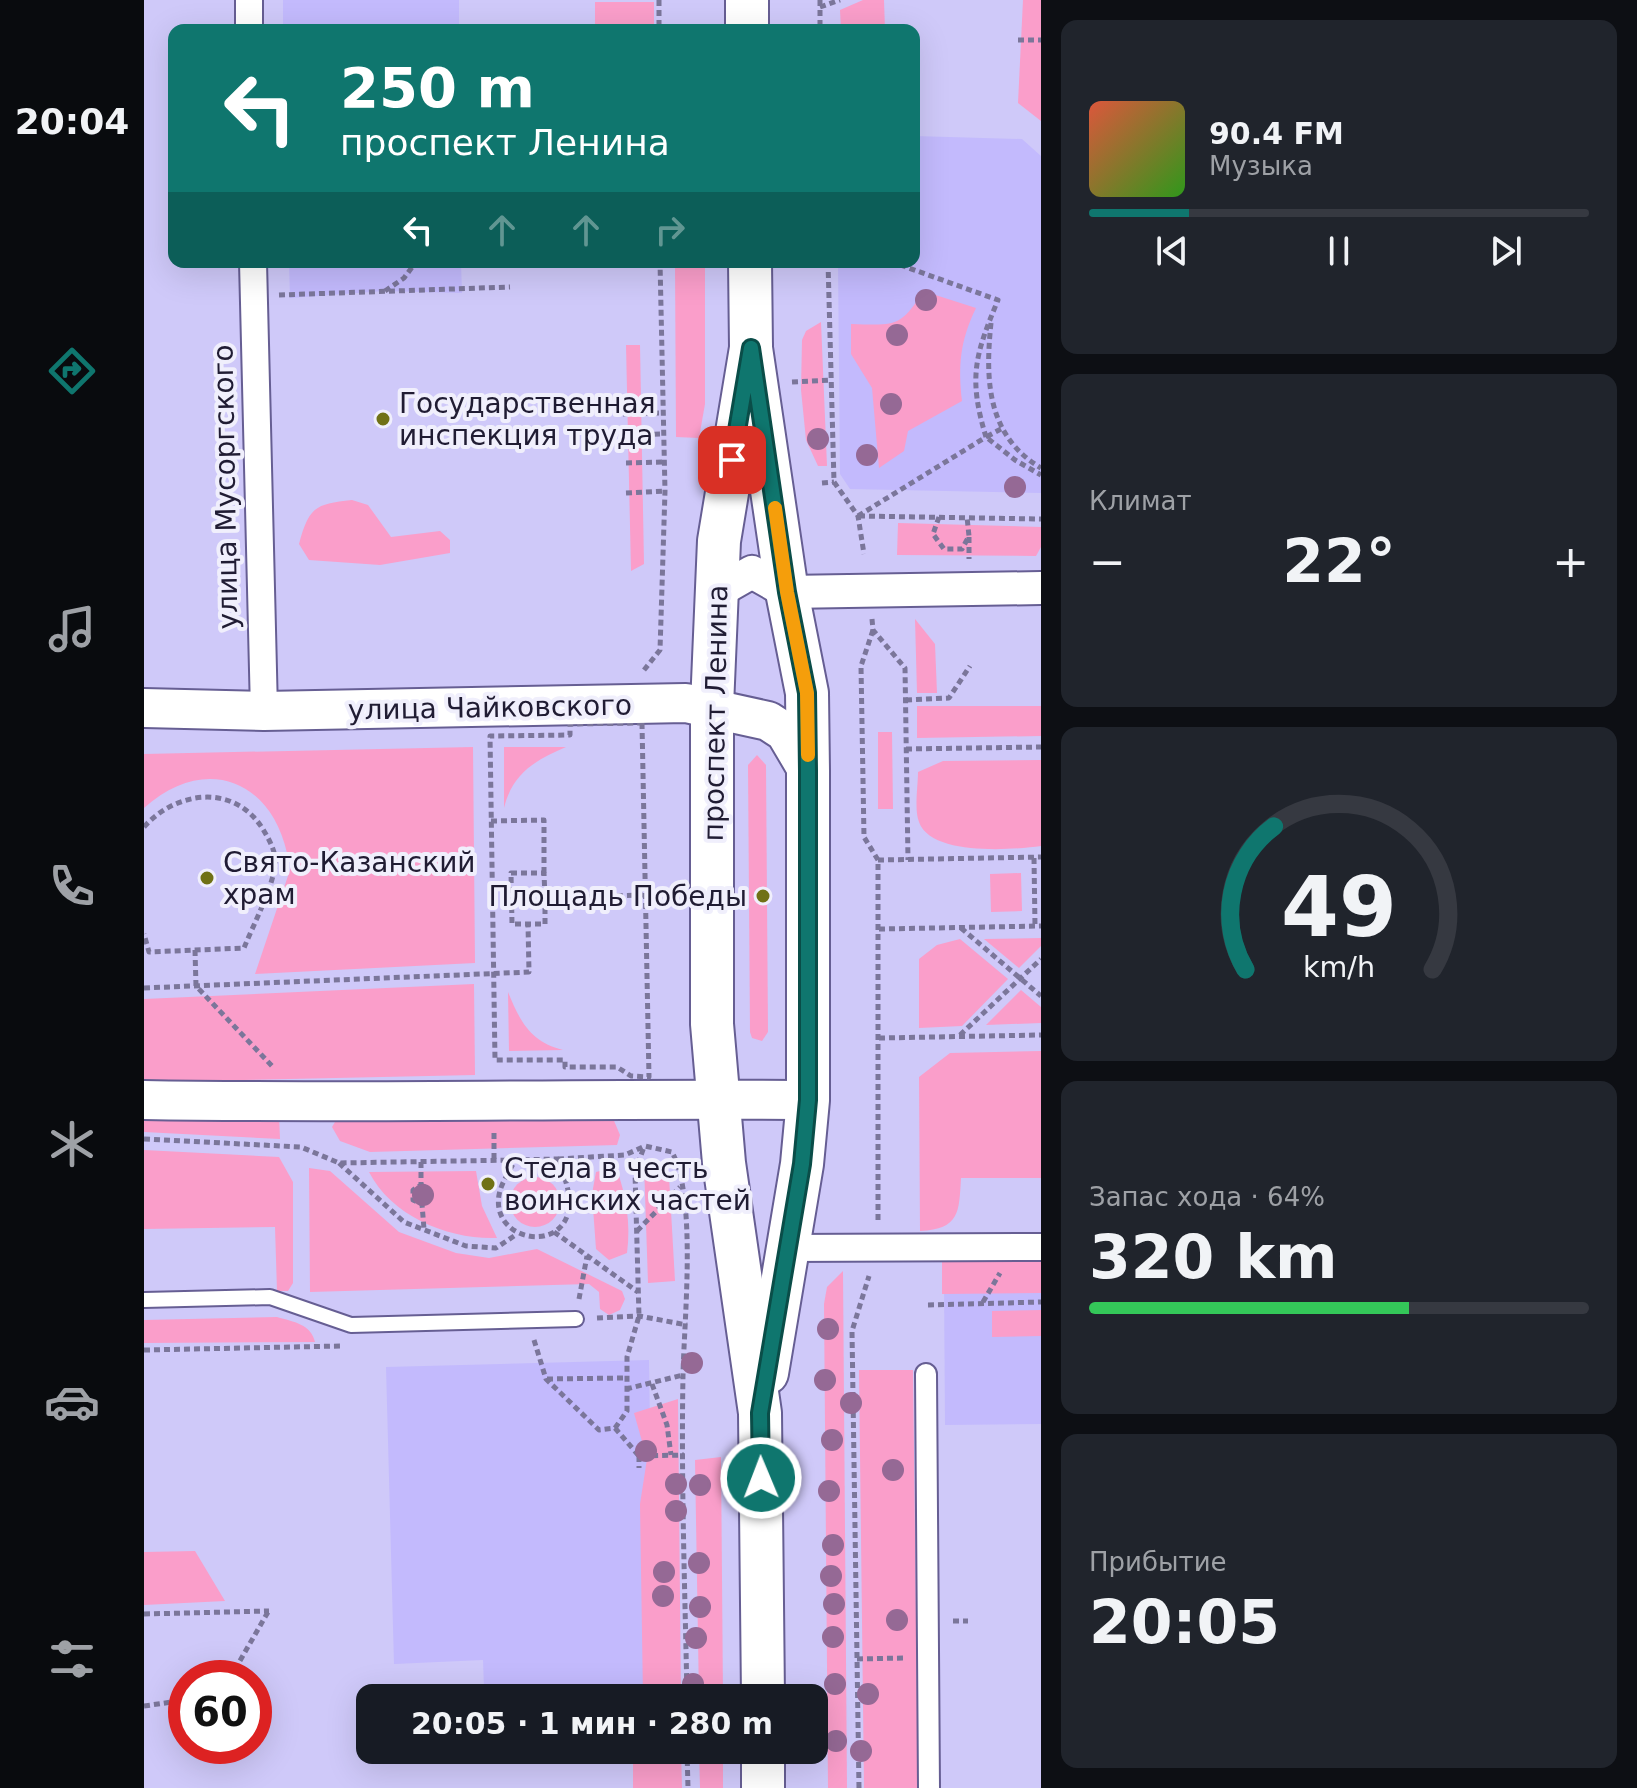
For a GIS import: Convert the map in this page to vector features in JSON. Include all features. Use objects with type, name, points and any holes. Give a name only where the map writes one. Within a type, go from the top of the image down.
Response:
[{"type":"main road","points":[[747,0],[747,24]]},
{"type":"main road","name":"проспект Ленина","points":[[750,268],[751,348],[787,592],[807,693],[808,771],[808,1100],[760,1413]]},
{"type":"main road","name":"проспект Ленина","points":[[751,348],[721,527],[717,592],[712,706],[712,1024],[717,1099],[760,1413],[763,1684]]},
{"type":"main road","name":"улица Чайковского","points":[[144,708],[264,711],[686,703],[712,706],[768,721],[785,732],[808,771]]},
{"type":"main road","points":[[144,1100],[307,1103],[493,1098],[808,1100]]},
{"type":"main road","points":[[763,1764],[763,1788]]},
{"type":"street","points":[[249,0],[249,24]]},
{"type":"street","name":"улица Мусоргского","points":[[253,268],[264,711]]},
{"type":"street","points":[[717,592],[752,572],[787,592],[1041,588]]},
{"type":"street","points":[[787,1248],[1041,1247]]},
{"type":"street","points":[[926,1374],[929,1788]]},
{"type":"lane","points":[[144,1300],[270,1297],[351,1325],[576,1319]]},
{"type":"path","points":[[659,0],[659,24]]},
{"type":"path","points":[[820,4],[840,0]]},
{"type":"path","points":[[1018,40],[1041,40]]},
{"type":"path","points":[[384,291],[404,278],[412,268]]},
{"type":"path","points":[[635,680],[660,650],[665,491],[660,268]]},
{"type":"path","points":[[828,268],[834,482],[858,516],[864,554]]},
{"type":"path","points":[[909,268],[998,300],[978,348],[974,396],[986,437],[1015,460],[1041,475]]},
{"type":"path","points":[[279,295],[510,287]]},
{"type":"path","points":[[992,314],[988,395],[1001,429],[1021,457],[1041,468]]},
{"type":"path","points":[[801,382],[831,380]]},
{"type":"path","points":[[623,414],[663,413]]},
{"type":"path","points":[[858,516],[1001,429]]},
{"type":"path","points":[[624,435],[663,434]]},
{"type":"path","points":[[626,463],[664,462]]},
{"type":"path","points":[[822,483],[834,482]]},
{"type":"path","points":[[626,493],[665,491]]},
{"type":"path","points":[[858,516],[1041,519]]},
{"type":"path","points":[[939,517],[933,534],[944,549],[962,549],[969,536]]},
{"type":"path","points":[[967,517],[969,560]]},
{"type":"path","points":[[859,1788],[852,1331],[877,1248],[878,860],[864,837],[861,666],[873,630],[872,614]]},
{"type":"path","points":[[873,630],[905,668],[908,860]]},
{"type":"path","points":[[906,700],[949,698],[970,666]]},
{"type":"path","points":[[642,723],[649,1077]]},
{"type":"path","points":[[565,1060],[495,1060],[490,736],[570,735]]},
{"type":"path","points":[[906,749],[1041,747]]},
{"type":"path","points":[[144,827],[157,812],[177,801],[199,796],[222,798],[243,807],[259,822],[271,842],[275,865],[244,948],[149,952],[144,934]]},
{"type":"path","points":[[491,821],[544,820],[545,924],[512,924],[511,873],[544,873]]},
{"type":"path","points":[[878,860],[1037,858],[1038,926],[879,929]]},
{"type":"path","points":[[545,898],[645,895]]},
{"type":"path","points":[[144,988],[529,972],[528,924]]},
{"type":"path","points":[[960,928],[1041,996]]},
{"type":"path","points":[[195,950],[196,986],[307,1103]]},
{"type":"path","points":[[959,1036],[1041,959]]},
{"type":"path","points":[[879,1038],[1041,1035]]},
{"type":"path","points":[[144,1139],[301,1147],[339,1163],[404,1222],[466,1246],[496,1248],[518,1233]]},
{"type":"path","points":[[339,1163],[558,1159],[625,1155],[645,1146],[672,1152],[678,1163],[686,1234],[687,1325],[683,1375],[687,1684]]},
{"type":"path","points":[[528,1321],[546,1379],[599,1430],[615,1428],[627,1411],[627,1357],[639,1316],[635,1172],[645,1146]]},
{"type":"path","points":[[515,1160],[499,1194],[499,1211],[504,1221],[518,1233],[542,1237],[554,1232],[569,1209],[569,1191],[558,1159]]},
{"type":"path","points":[[421,1162],[421,1185]]},
{"type":"path","points":[[421,1185],[413,1190],[413,1200],[422,1204]]},
{"type":"path","points":[[421,1185],[429,1189],[430,1198],[422,1204]]},
{"type":"path","points":[[637,1231],[681,1186]]},
{"type":"path","points":[[422,1204],[424,1229]]},
{"type":"path","points":[[554,1232],[638,1293]]},
{"type":"path","points":[[587,1256],[576,1319],[639,1316],[687,1325]]},
{"type":"path","points":[[928,1305],[1041,1302]]},
{"type":"path","points":[[144,1350],[355,1346]]},
{"type":"path","points":[[626,1389],[683,1375]]},
{"type":"path","points":[[546,1379],[626,1378]]},
{"type":"path","points":[[652,1384],[667,1425],[671,1455]]},
{"type":"path","points":[[615,1428],[639,1456],[639,1468]]},
{"type":"path","points":[[639,1456],[684,1455]]},
{"type":"path","points":[[144,1614],[269,1611],[240,1660]]},
{"type":"path","points":[[857,1659],[875,1659]]},
{"type":"path","points":[[144,1706],[168,1703]]},
{"type":"path","points":[[687,1764],[688,1788]]},
{"type":"shaded area","points":[[283,0],[459,0],[459,24],[283,24]]},
{"type":"shaded area","points":[[863,0],[884,0],[885,24],[841,24],[840,10]]},
{"type":"shaded area","points":[[1023,0],[1041,0],[1041,121],[1018,103]]},
{"type":"shaded area","points":[[595,2],[654,2],[654,24],[595,24]]},
{"type":"shaded area","points":[[920,136],[1022,139],[1041,156],[1041,493],[850,489],[840,474],[838,268],[920,268]]},
{"type":"shaded area","points":[[289,268],[461,268],[462,293],[384,291],[290,298]]},
{"type":"shaded area","points":[[675,268],[705,268],[705,404],[699,438],[676,437]]},
{"type":"shaded area","points":[[923,291],[976,308],[966,331],[962,353],[962,401],[908,431],[904,451],[879,468],[872,388],[851,354],[851,324],[894,322],[908,312]]},
{"type":"shaded area","points":[[821,322],[827,466],[818,466],[806,440],[801,390],[802,340],[806,331]]},
{"type":"shaded area","points":[[626,345],[640,345],[644,564],[631,571]]},
{"type":"shaded area","points":[[352,500],[368,505],[391,537],[440,531],[450,540],[450,553],[380,565],[309,560],[299,544],[310,515],[330,503]]},
{"type":"shaded area","points":[[898,523],[1041,527],[1041,547],[1036,556],[897,555]]},
{"type":"shaded area","points":[[915,619],[935,644],[937,693],[917,693]]},
{"type":"shaded area","points":[[917,706],[1041,706],[1041,736],[917,738]]},
{"type":"shaded area","points":[[878,732],[892,732],[893,809],[878,809]]},
{"type":"shaded area","points":[[473,747],[475,963],[255,974],[295,855],[287,853],[266,806],[250,791],[231,782],[210,779],[188,782],[166,792],[144,808],[144,754]]},
{"type":"shaded area","points":[[504,747],[566,747],[526,770],[513,786],[504,808]]},
{"type":"shaded area","points":[[757,755],[766,765],[768,1032],[762,1041],[752,1038],[750,1032],[748,765]]},
{"type":"shaded area","points":[[1041,760],[1041,846],[993,849],[955,846],[926,833],[919,822],[916,804],[918,772],[943,761]]},
{"type":"shaded area","points":[[1021,873],[1022,911],[991,912],[990,874]]},
{"type":"shaded area","points":[[1041,938],[1041,946],[1019,968],[984,939]]},
{"type":"shaded area","points":[[960,939],[1008,979],[962,1026],[919,1028],[919,959],[937,945]]},
{"type":"shaded area","points":[[474,984],[475,1075],[144,1082],[144,999]]},
{"type":"shaded area","points":[[1021,990],[1041,1007],[1041,1023],[986,1025]]},
{"type":"shaded area","points":[[508,992],[528,1029],[543,1042],[563,1050],[509,1051]]},
{"type":"shaded area","points":[[1041,1051],[1041,1178],[961,1178],[955,1216],[943,1227],[920,1231],[919,1077],[950,1053]]},
{"type":"shaded area","points":[[144,1114],[279,1115],[280,1139],[144,1132]]},
{"type":"shaded area","points":[[612,1116],[620,1135],[617,1145],[370,1152],[340,1141],[332,1127],[338,1117]]},
{"type":"shaded area","points":[[144,1150],[279,1157],[293,1182],[293,1283],[288,1291],[277,1291],[275,1227],[144,1229]]},
{"type":"shaded area","points":[[644,1164],[669,1176],[675,1281],[648,1283]]},
{"type":"shaded area","points":[[616,1167],[627,1209],[628,1242],[627,1253],[609,1260],[596,1249],[592,1194],[596,1172]]},
{"type":"shaded area","points":[[309,1168],[330,1171],[399,1232],[456,1253],[489,1258],[537,1249],[622,1291],[625,1299],[620,1310],[609,1315],[600,1309],[599,1292],[589,1284],[310,1292]]},
{"type":"shaded area","points":[[476,1171],[482,1206],[497,1238],[460,1235],[424,1223],[392,1202],[369,1172]]},
{"type":"shaded area","points":[[535,1177],[553,1184],[560,1202],[553,1220],[535,1227],[517,1220],[510,1202],[517,1184]]},
{"type":"shaded area","points":[[1041,1260],[1041,1293],[942,1294],[942,1261]]},
{"type":"shaded area","points":[[843,1271],[847,1788],[828,1788],[824,1304],[827,1287]]},
{"type":"shaded area","points":[[944,1282],[1041,1282],[1041,1424],[945,1425]]},
{"type":"shaded area","points":[[1041,1310],[1041,1336],[992,1337],[992,1311]]},
{"type":"shaded area","points":[[277,1317],[306,1327],[315,1342],[144,1343],[144,1320]]},
{"type":"shaded area","points":[[649,1360],[654,1684],[484,1684],[483,1660],[394,1664],[386,1367]]},
{"type":"shaded area","points":[[859,1370],[913,1370],[918,1788],[864,1788]]},
{"type":"shaded area","points":[[678,1399],[681,1684],[643,1684],[640,1504],[647,1459],[634,1413]]},
{"type":"shaded area","points":[[721,1457],[723,1684],[699,1684],[695,1460]]},
{"type":"shaded area","points":[[195,1551],[225,1601],[144,1605],[144,1552]]},
{"type":"shaded area","points":[[633,1764],[681,1764],[682,1788],[633,1788]]},
{"type":"shaded area","points":[[699,1764],[723,1764],[723,1788],[700,1788]]},
{"type":"slow traffic","points":[[775,508],[787,592],[807,693],[808,755]]},
{"type":"place","name":"Государственная инспекция труда","points":[[383,419]]},
{"type":"place","name":"Свято-Казанский храм","points":[[207,878]]},
{"type":"place","name":"Площадь Победы","points":[[763,896]]},
{"type":"place","name":"Стела в честь воинских частей","points":[[488,1184]]},
{"type":"route","points":[[732,460],[751,348],[787,592],[807,693],[808,771],[808,1100],[802,1164],[760,1413],[761,1478]]}]
